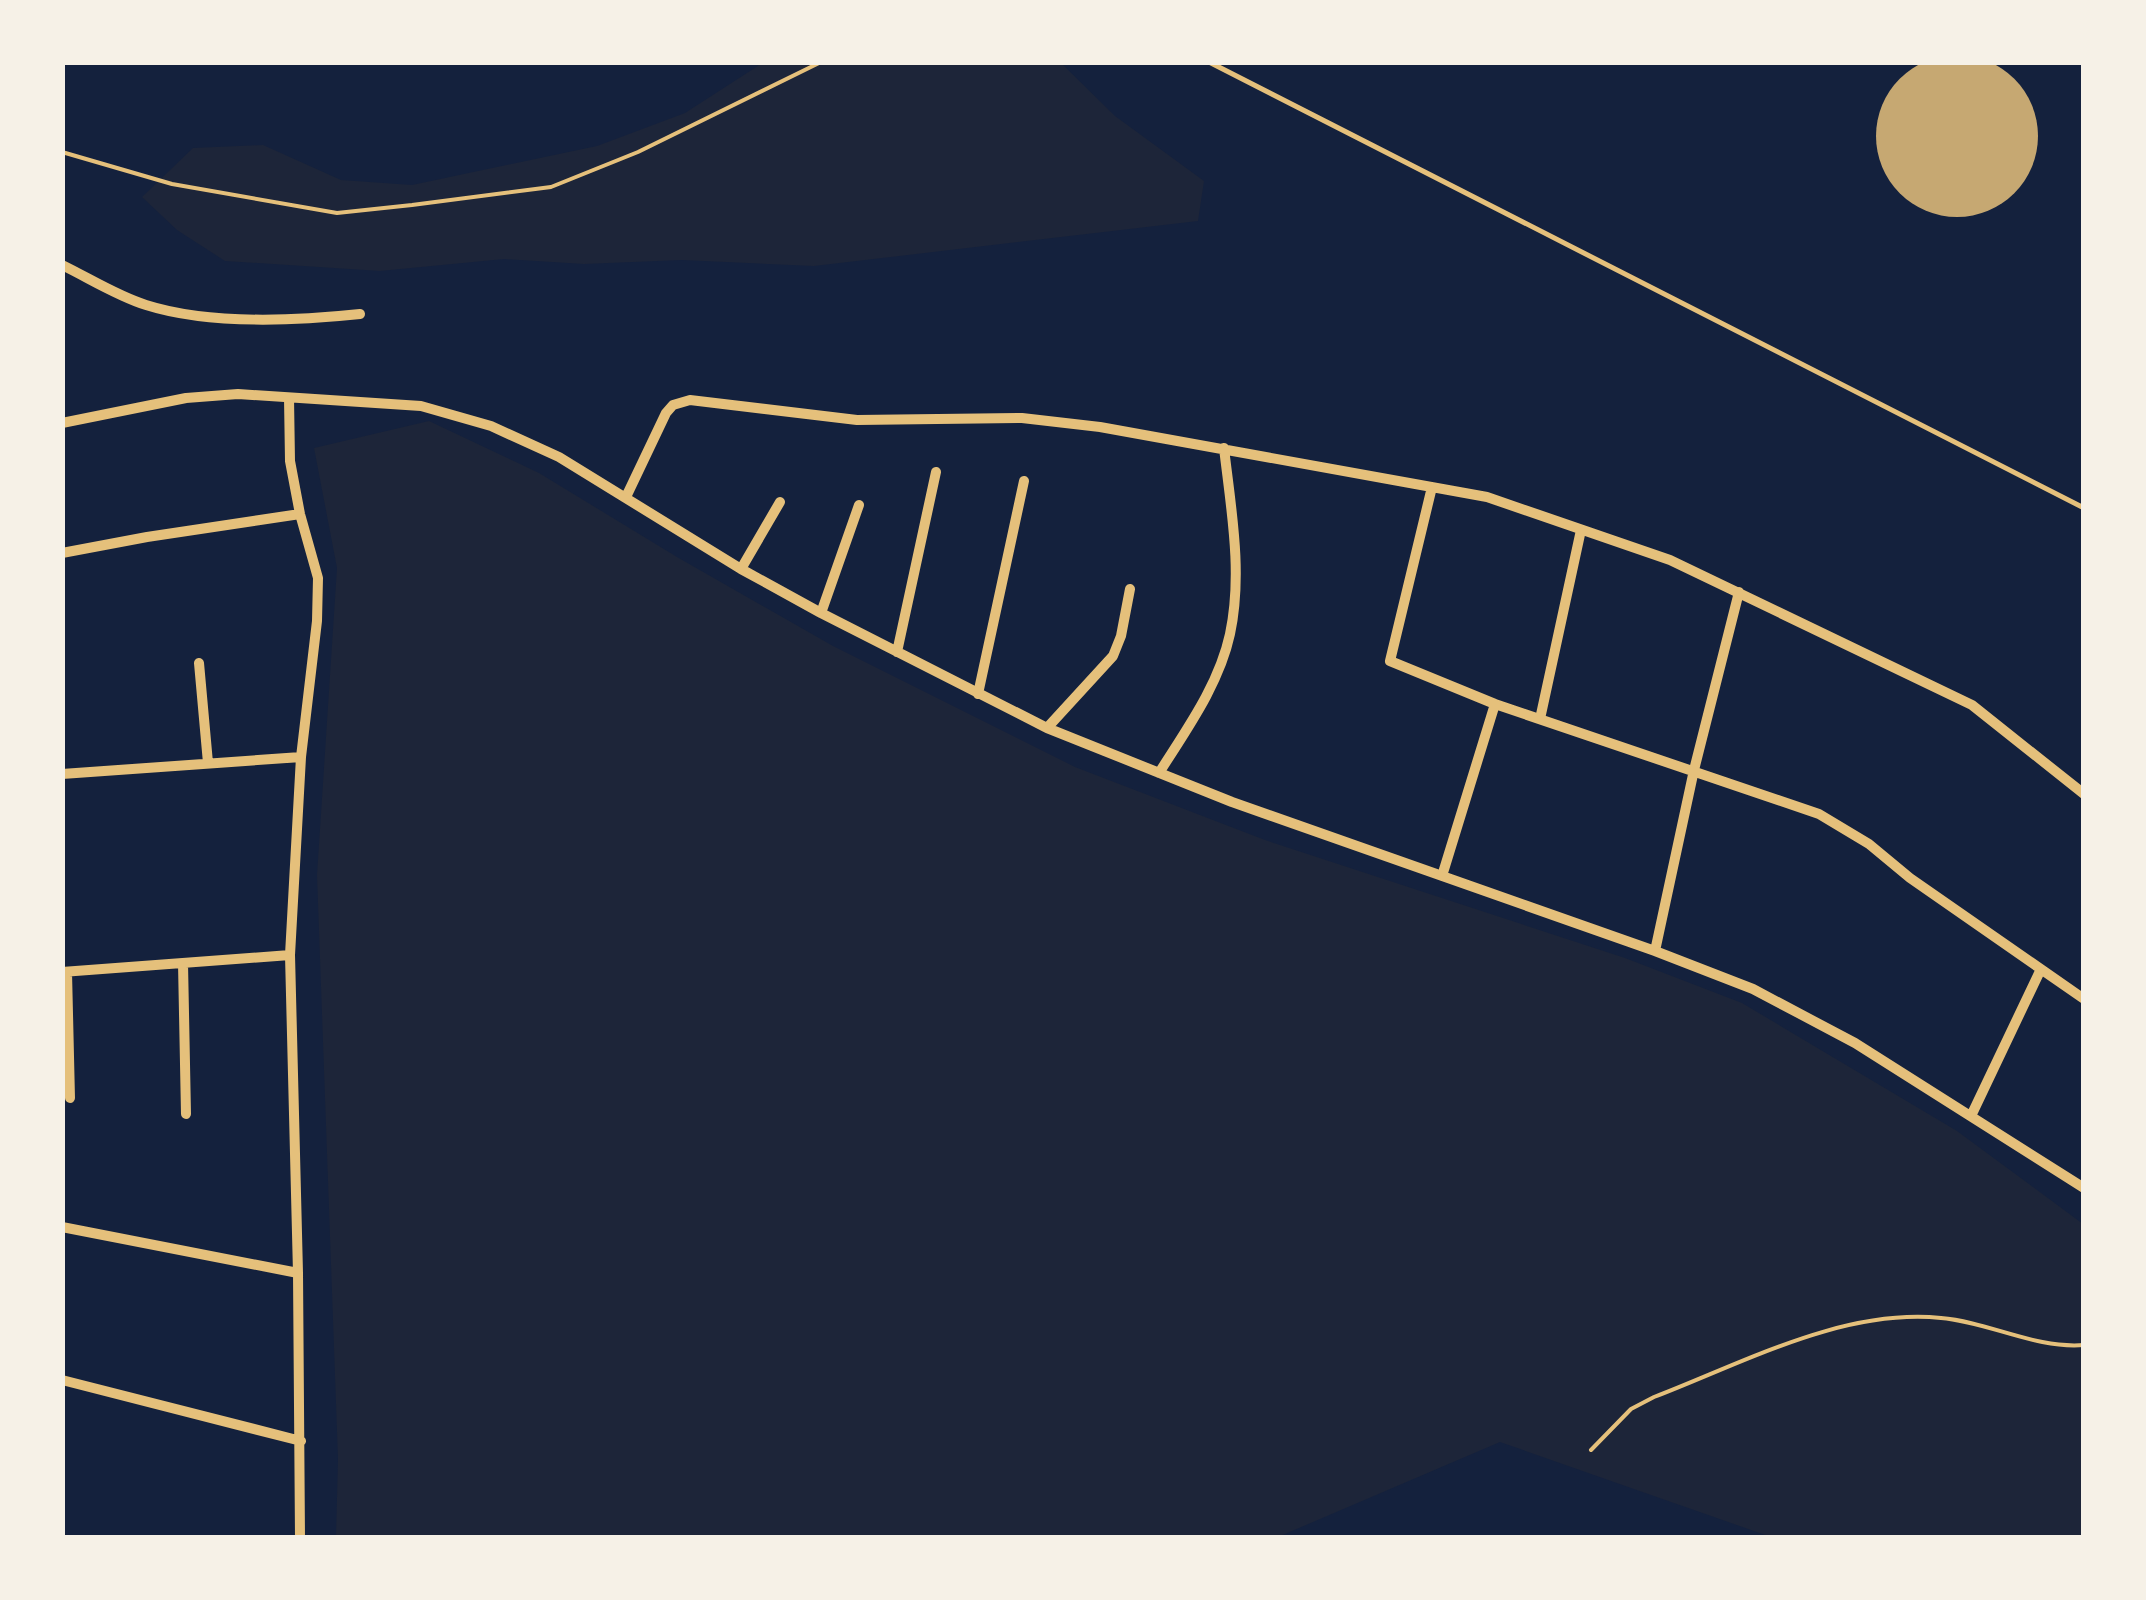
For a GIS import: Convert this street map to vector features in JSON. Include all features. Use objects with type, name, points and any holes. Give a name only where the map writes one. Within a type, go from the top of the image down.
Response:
[{"type":"street","points":[[62,265],[145,305],[186,312],[269,319],[360,314]]},
{"type":"street","points":[[62,423],[212,396],[422,406],[507,433],[559,457],[741,569],[821,613],[1047,728],[1159,773],[1753,989],[1856,1044],[2084,1188]]},
{"type":"street","points":[[290,398],[290,460],[318,578],[317,621],[301,757],[290,955],[300,1538]]},
{"type":"street","points":[[626,497],[666,413],[690,400],[857,420],[1022,418],[1100,427],[1488,497],[1670,560],[1972,705],[2084,794]]},
{"type":"street","points":[[1159,773],[1204,701],[1230,636],[1237,563],[1224,448]]},
{"type":"street","points":[[897,652],[936,472]]},
{"type":"street","points":[[978,694],[1024,482]]},
{"type":"street","points":[[1432,486],[1390,661],[1495,704],[1790,802],[1847,830],[2040,972],[2084,999]]},
{"type":"street","points":[[741,569],[780,502]]},
{"type":"street","points":[[821,613],[858,505]]},
{"type":"street","points":[[62,553],[300,514]]},
{"type":"street","points":[[1540,719],[1582,530]]},
{"type":"street","points":[[1047,728],[1113,656],[1130,589]]},
{"type":"street","points":[[1655,951],[1738,592]]},
{"type":"street","points":[[199,664],[208,764]]},
{"type":"street","points":[[1442,876],[1495,704]]},
{"type":"street","points":[[62,774],[301,757]]},
{"type":"street","points":[[70,1098],[65,972],[290,955]]},
{"type":"street","points":[[182,963],[186,1114]]},
{"type":"street","points":[[1971,1116],[2040,972]]},
{"type":"street","points":[[62,1228],[298,1272]]},
{"type":"street","points":[[62,1380],[301,1441]]},
{"type":"lane","points":[[1209,62],[2084,508]]},
{"type":"path","points":[[62,152],[172,184],[337,213],[412,205],[551,186],[638,152],[821,62]]},
{"type":"path","points":[[1590,1450],[1630,1410],[1654,1397],[1806,1338],[1853,1325],[1940,1318],[2032,1340],[2084,1345]]},
{"type":"shaded area","points":[[764,62],[1061,63],[1115,116],[1204,181],[1198,221],[814,266],[682,260],[584,264],[504,259],[380,271],[225,261],[177,230],[142,197],[193,148],[263,145],[341,180],[412,185],[597,146],[685,113]]},
{"type":"shaded area","points":[[429,421],[539,473],[833,646],[1075,767],[1265,840],[1625,958],[1742,1003],[1957,1131],[2083,1224],[2083,1537],[1771,1537],[1500,1442],[1278,1537],[336,1537],[338,1459],[317,875],[337,568],[314,448]]},
{"type":"building","points":[[1957,55],[1988,61],[2014,79],[2032,105],[2038,136],[2032,167],[2014,193],[1988,211],[1957,217],[1926,211],[1900,193],[1882,167],[1876,136],[1882,105],[1900,79],[1926,61]]}]
